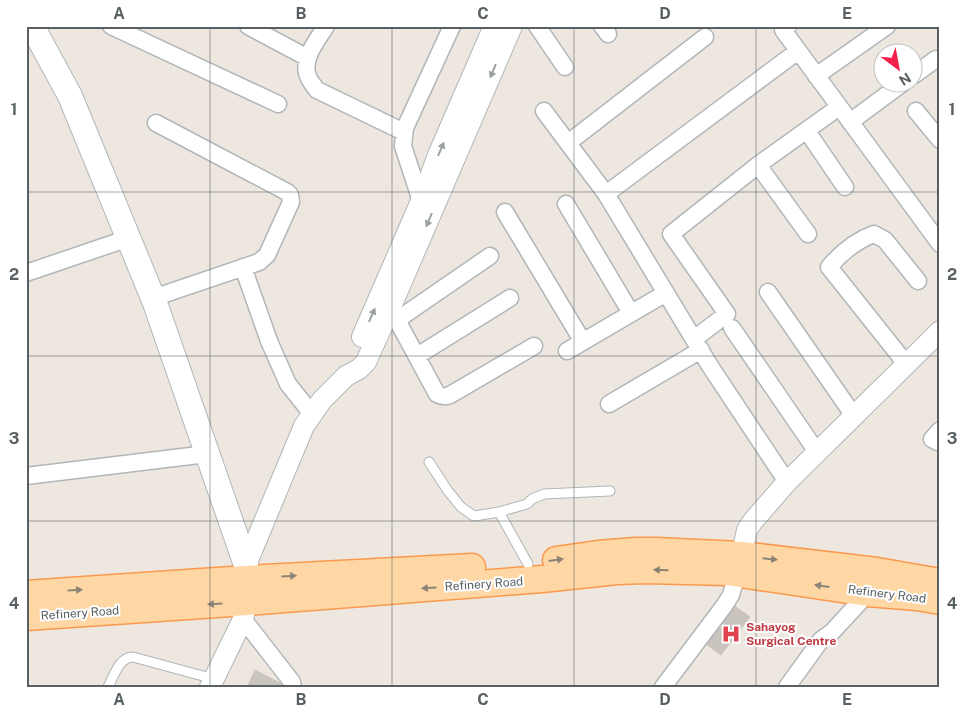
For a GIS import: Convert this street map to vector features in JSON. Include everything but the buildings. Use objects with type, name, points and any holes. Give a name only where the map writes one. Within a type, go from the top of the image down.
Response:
[{"type":"main road","points":[[32,26],[70,96],[153,298],[208,454],[246,591]]},
{"type":"main road","name":"Refinery Road","points":[[26,617],[246,591],[528,564],[635,551],[656,551],[739,565],[873,582],[940,582]]},
{"type":"main road","name":"Refinery Road","points":[[26,594],[246,591],[542,579],[617,571],[646,570],[728,572],[739,565]]},
{"type":"main road","name":"Refinery Road","points":[[873,582],[918,597],[940,602]]},
{"type":"street","points":[[111,26],[278,104]]},
{"type":"street","points":[[248,26],[308,58]]},
{"type":"street","points":[[326,26],[308,58],[307,72],[310,81],[317,90],[404,132]]},
{"type":"street","points":[[421,201],[403,146],[404,132],[452,26]]},
{"type":"street","points":[[212,683],[304,426],[322,400],[346,376],[359,369],[366,362],[394,315],[436,185],[494,26]]},
{"type":"street","points":[[346,376],[421,201],[436,185],[512,26]]},
{"type":"street","points":[[536,26],[565,67]]},
{"type":"street","points":[[788,26],[783,30],[940,244]]},
{"type":"street","points":[[816,76],[887,26]]},
{"type":"street","points":[[568,143],[705,37]]},
{"type":"street","points":[[606,194],[798,50]]},
{"type":"street","points":[[924,68],[936,59]]},
{"type":"street","points":[[850,122],[890,92]]},
{"type":"street","points":[[609,404],[697,344],[727,314],[671,234],[758,165],[839,107]]},
{"type":"street","points":[[544,111],[606,194],[697,344],[787,482]]},
{"type":"street","points":[[916,111],[940,140]]},
{"type":"street","points":[[153,298],[259,262],[267,255],[292,202],[287,192],[156,123]]},
{"type":"street","points":[[807,131],[845,187]]},
{"type":"street","points":[[758,165],[808,234]]},
{"type":"street","points":[[566,204],[631,314]]},
{"type":"street","points":[[505,212],[583,342]]},
{"type":"street","points":[[907,365],[830,267],[836,259],[863,238],[874,234],[885,240],[918,281]]},
{"type":"street","points":[[26,273],[129,238]]},
{"type":"street","points":[[394,315],[490,256]]},
{"type":"street","points":[[243,267],[269,341],[288,384],[312,414]]},
{"type":"street","points":[[768,292],[854,416]]},
{"type":"street","points":[[567,351],[666,293]]},
{"type":"street","points":[[416,356],[510,298]]},
{"type":"street","points":[[394,315],[437,394],[441,396],[446,397],[534,346]]},
{"type":"street","points":[[732,328],[817,452]]},
{"type":"street","points":[[663,687],[731,595],[747,530],[753,522],[787,482],[907,365],[940,330]]},
{"type":"street","points":[[940,430],[932,440],[940,443]]},
{"type":"street","points":[[26,476],[208,454]]},
{"type":"street","points":[[787,687],[821,640],[832,632],[873,582]]},
{"type":"street","points":[[246,591],[293,687]]},
{"type":"lane","points":[[429,462],[461,507],[474,516],[499,512],[527,504],[532,499],[544,494],[610,491]]},
{"type":"lane","points":[[499,512],[528,564]]},
{"type":"lane","points":[[108,687],[121,662],[129,656],[212,683]]},
{"type":"place","name":"Sahayog Surgical Centre","points":[[731,634]]}]
